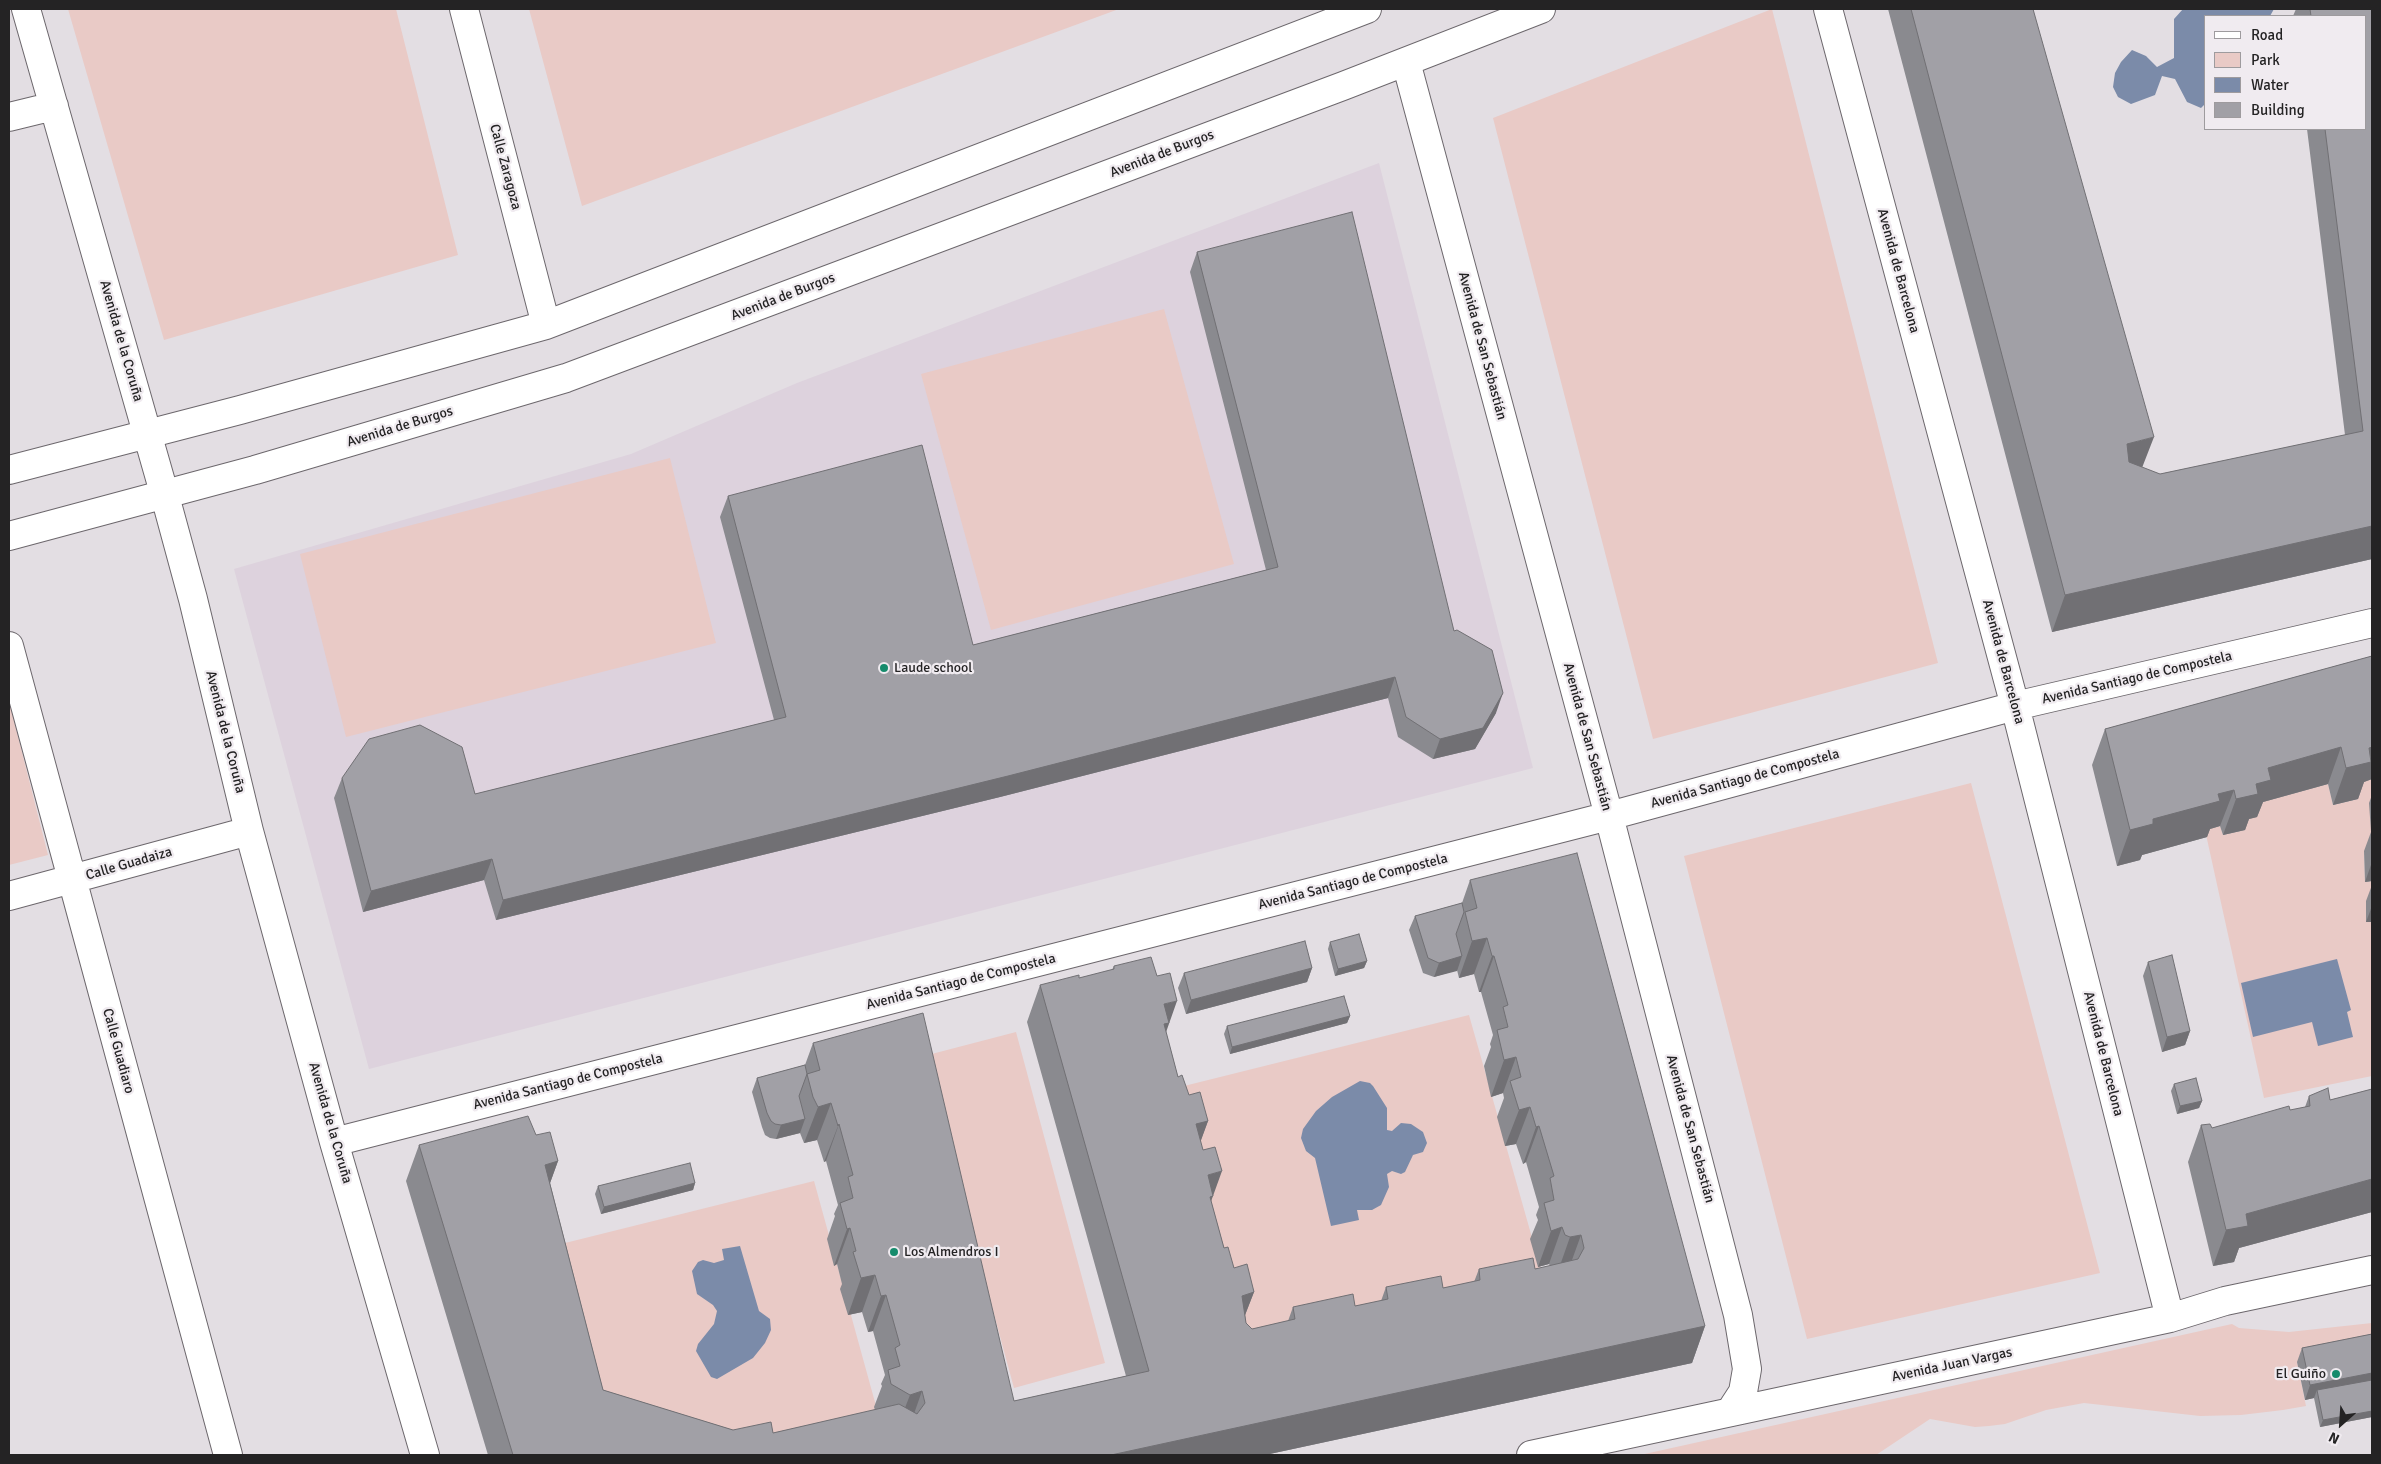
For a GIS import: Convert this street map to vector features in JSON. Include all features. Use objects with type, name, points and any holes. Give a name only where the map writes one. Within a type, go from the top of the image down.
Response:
[{"type":"street","name":"Avenida de la Coruña","points":[[26,9],[148,434],[193,599],[249,831],[334,1142],[425,1455]]},
{"type":"street","name":"Calle Zaragoza","points":[[464,9],[546,325]]},
{"type":"street","points":[[9,470],[240,410],[546,325],[1366,9]]},
{"type":"street","name":"Avenida de Burgos","points":[[9,536],[165,496],[566,378],[1406,62],[1541,9]]},
{"type":"street","name":"Avenida de Barcelona","points":[[1828,9],[2015,706],[2170,1318]]},
{"type":"street","name":"Avenida de San Sebastián","points":[[1406,62],[1608,816],[1738,1315],[1747,1369],[1743,1392],[1730,1412]]},
{"type":"street","points":[[9,117],[54,106]]},
{"type":"street","name":"Avenida Santiago de Compostela","points":[[334,1142],[1608,816],[2015,706],[2372,623]]},
{"type":"street","name":"Calle Guadiaro","points":[[9,646],[228,1455]]},
{"type":"street","name":"Calle Guadaiza","points":[[9,896],[249,831]]},
{"type":"street","name":"Avenida Juan Vargas","points":[[1531,1455],[2170,1318],[2224,1301],[2372,1270]]},
{"type":"shaded area","name":"Laude school","points":[[1379,163],[1533,768],[369,1069],[234,569],[631,454],[797,383]]},
{"type":"green space","points":[[68,9],[396,9],[458,255],[164,340]]},
{"type":"green space","points":[[529,9],[1119,9],[582,206]]},
{"type":"green space","points":[[1772,9],[1938,663],[1653,739],[1493,118]]},
{"type":"green space","points":[[1164,309],[1234,564],[991,630],[921,374]]},
{"type":"green space","points":[[670,458],[716,643],[346,737],[300,554]]},
{"type":"green space","points":[[9,701],[48,855],[9,865]]},
{"type":"green space","points":[[2372,779],[2372,846],[2364,852],[2365,882],[2372,881],[2372,901],[2366,901],[2366,922],[2372,922],[2372,1076],[2264,1098],[2205,830],[2220,826],[2223,835],[2244,830],[2243,821],[2254,804],[2328,784],[2333,805],[2358,799],[2355,784]]},
{"type":"green space","points":[[1971,783],[2100,1273],[1807,1339],[1684,856]]},
{"type":"green space","points":[[1469,1015],[1544,1280],[1246,1344],[1176,1088]]},
{"type":"green space","points":[[1016,1032],[1105,1363],[1014,1388],[924,1056]]},
{"type":"green space","points":[[814,1181],[881,1424],[764,1449],[598,1397],[553,1246]]},
{"type":"green space","points":[[2372,1323],[2372,1347],[2297,1362],[2306,1406],[2241,1415],[2200,1416],[2084,1403],[2046,1410],[2005,1424],[1989,1426],[1975,1427],[1930,1419],[1876,1455],[1640,1455],[2232,1324],[2239,1328],[2289,1332]]},
{"type":"water","points":[[2183,9],[2274,9],[2271,15],[2204,15],[2204,105],[2201,108],[2187,102],[2175,79],[2162,76],[2155,95],[2131,104],[2118,97],[2113,87],[2115,73],[2121,62],[2132,50],[2146,56],[2157,67],[2174,58],[2174,19]]},
{"type":"water","points":[[2337,959],[2351,1010],[2347,1012],[2353,1037],[2318,1046],[2312,1022],[2253,1037],[2241,983]]},
{"type":"water","points":[[1360,1081],[1370,1083],[1373,1086],[1387,1108],[1387,1130],[1392,1131],[1401,1123],[1411,1124],[1423,1132],[1427,1143],[1423,1152],[1413,1155],[1405,1172],[1401,1174],[1392,1171],[1387,1174],[1389,1187],[1381,1205],[1372,1210],[1357,1210],[1359,1220],[1331,1226],[1315,1158],[1306,1151],[1301,1138],[1303,1129],[1316,1111],[1332,1097]]},
{"type":"water","points":[[740,1246],[759,1311],[770,1319],[771,1330],[765,1343],[753,1358],[717,1379],[711,1377],[696,1351],[698,1344],[714,1324],[717,1311],[713,1305],[697,1294],[692,1271],[698,1262],[703,1260],[714,1263],[724,1260],[722,1249]]},
{"type":"building","points":[[1911,9],[2033,9],[2154,437],[2127,444],[2129,462],[2160,474],[2363,431],[2325,130],[2366,130],[2366,15],[2311,15],[2310,9],[2372,9],[2372,526],[2065,595]]},
{"type":"building","points":[[1352,212],[1454,631],[1457,630],[1492,650],[1503,693],[1483,728],[1440,739],[1406,717],[1395,677],[1008,776],[503,900],[492,859],[371,891],[342,778],[369,739],[420,725],[462,747],[475,794],[786,717],[728,496],[922,445],[973,645],[1278,567],[1197,252]]},
{"type":"building","points":[[2372,656],[2372,747],[2369,748],[2371,762],[2346,768],[2341,747],[2268,768],[2271,780],[2256,784],[2258,794],[2236,799],[2234,790],[2218,794],[2220,801],[2153,819],[2153,824],[2130,830],[2105,729]]},
{"type":"building","points":[[1577,853],[1705,1326],[1111,1455],[513,1455],[419,1145],[528,1116],[536,1135],[550,1132],[558,1161],[545,1165],[603,1390],[733,1430],[771,1422],[773,1433],[899,1404],[917,1414],[925,1403],[922,1391],[910,1395],[891,1384],[888,1370],[900,1366],[895,1348],[900,1345],[886,1295],[881,1296],[875,1275],[861,1278],[853,1252],[856,1251],[850,1228],[847,1229],[840,1203],[853,1198],[848,1177],[853,1175],[839,1124],[838,1126],[831,1103],[818,1107],[813,1097],[807,1074],[820,1070],[813,1043],[923,1013],[1014,1401],[1149,1371],[1040,985],[1079,975],[1079,978],[1114,969],[1114,966],[1151,957],[1157,976],[1170,973],[1177,1001],[1164,1004],[1169,1023],[1164,1024],[1178,1077],[1182,1075],[1189,1095],[1200,1092],[1208,1121],[1196,1124],[1203,1150],[1215,1147],[1222,1171],[1208,1175],[1213,1196],[1210,1197],[1224,1248],[1228,1247],[1234,1268],[1247,1264],[1254,1292],[1242,1296],[1246,1323],[1252,1329],[1295,1319],[1293,1307],[1353,1294],[1355,1306],[1388,1299],[1386,1287],[1441,1276],[1443,1288],[1480,1280],[1479,1269],[1533,1258],[1535,1269],[1578,1259],[1584,1248],[1581,1235],[1570,1237],[1565,1235],[1562,1227],[1551,1231],[1544,1203],[1554,1200],[1550,1178],[1554,1176],[1539,1126],[1536,1127],[1530,1107],[1519,1110],[1510,1081],[1521,1077],[1516,1057],[1504,1060],[1497,1030],[1508,1027],[1503,1007],[1508,1005],[1487,938],[1472,941],[1465,912],[1477,908],[1470,880]]},
{"type":"building","points":[[1462,903],[1464,912],[1456,934],[1462,956],[1439,963],[1428,958],[1415,916]]},
{"type":"building","points":[[1359,934],[1367,961],[1338,969],[1330,942]]},
{"type":"building","points":[[1305,941],[1312,968],[1191,1000],[1184,973]]},
{"type":"building","points":[[2172,955],[2190,1031],[2167,1037],[2148,962]]},
{"type":"building","points":[[1344,996],[1350,1016],[1232,1047],[1227,1026]]},
{"type":"building","points":[[805,1065],[807,1074],[799,1096],[805,1119],[781,1125],[775,1124],[767,1113],[757,1078]]},
{"type":"building","points":[[2196,1078],[2202,1101],[2180,1106],[2174,1084]]},
{"type":"building","points":[[2328,1088],[2330,1100],[2372,1089],[2372,1179],[2246,1214],[2248,1226],[2226,1230],[2201,1125],[2210,1124],[2212,1128],[2289,1106],[2290,1110],[2310,1106],[2309,1096]]},
{"type":"building","points":[[690,1163],[695,1183],[604,1207],[598,1186]]},
{"type":"building","points":[[2372,1334],[2372,1373],[2310,1385],[2302,1348]]},
{"type":"building","points":[[2372,1380],[2372,1411],[2323,1420],[2317,1390]]},
{"type":"place","name":"Laude school","points":[[884,668]]},
{"type":"place","name":"Los Almendros I","points":[[894,1252]]},
{"type":"place","name":"El Guiño","points":[[2336,1374]]}]
